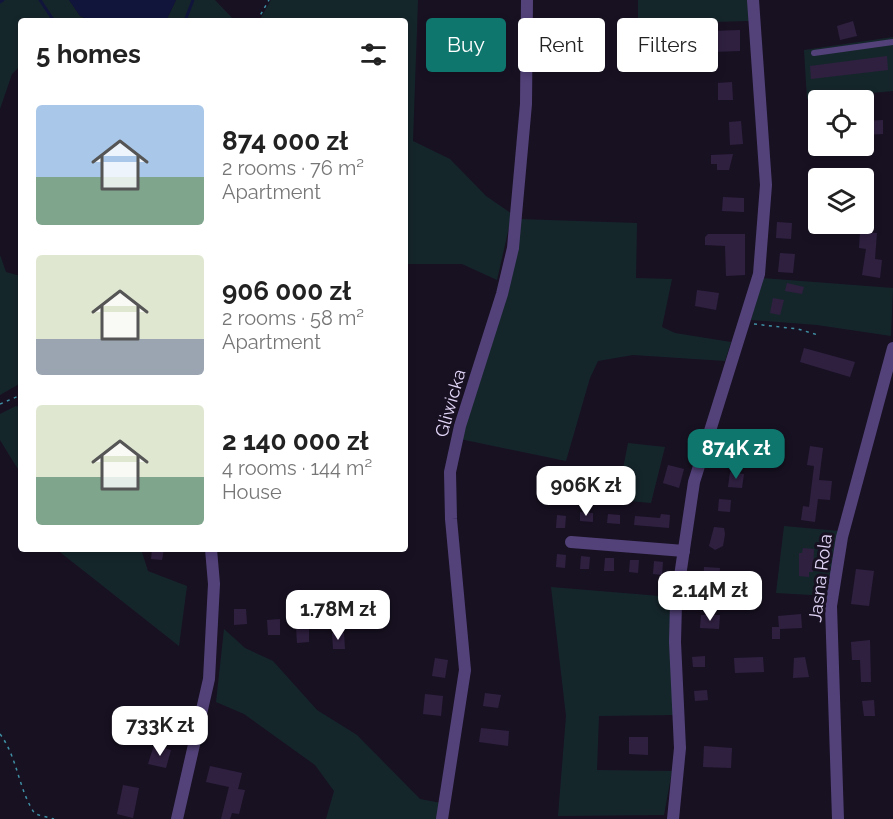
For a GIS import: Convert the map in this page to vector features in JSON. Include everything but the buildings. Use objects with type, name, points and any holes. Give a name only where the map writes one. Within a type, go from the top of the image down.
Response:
[{"type":"street","name":"Gliwicka","points":[[442,819],[465,670],[450,519],[450,472],[460,426],[502,294],[513,248],[526,104],[526,0]]},
{"type":"street","points":[[673,819],[680,748],[675,642],[676,603],[694,482],[759,274],[766,185],[753,0]]},
{"type":"street","name":"Jasna Rola","points":[[838,819],[831,606],[842,537],[893,348]]},
{"type":"street","points":[[571,542],[684,551]]},
{"type":"street","points":[[177,819],[209,679],[214,584],[211,552]]},
{"type":"lane","points":[[814,53],[893,42]]},
{"type":"path","points":[[259,18],[269,0]]},
{"type":"path","points":[[744,325],[765,324],[818,335]]},
{"type":"path","points":[[0,404],[18,396]]},
{"type":"path","points":[[0,734],[11,748],[26,800],[35,814],[54,819]]},
{"type":"shaded area","points":[[0,0],[69,0],[80,16],[84,18],[18,18],[18,68],[12,74],[0,109]]},
{"type":"shaded area","points":[[69,0],[176,0],[167,18],[84,18],[80,16]]},
{"type":"shaded area","points":[[176,0],[215,0],[232,18],[167,18]]},
{"type":"shaded area","points":[[271,0],[418,0],[413,141],[450,159],[486,196],[512,214],[497,280],[462,264],[408,264],[408,18],[261,18]]},
{"type":"shaded area","points":[[638,0],[749,0],[750,21],[718,22],[718,18],[638,18]]},
{"type":"shaded area","points":[[893,37],[893,91],[874,93],[874,90],[808,90],[807,99],[804,50]]},
{"type":"shaded area","points":[[519,219],[637,223],[636,278],[672,279],[662,327],[675,333],[731,342],[725,361],[633,355],[598,361],[590,378],[566,461],[460,439]]},
{"type":"shaded area","points":[[0,255],[6,272],[18,275],[18,385],[0,395]]},
{"type":"shaded area","points":[[762,278],[893,288],[891,336],[817,325],[751,320]]},
{"type":"shaded area","points":[[18,406],[18,469],[0,440],[0,414]]},
{"type":"shaded area","points":[[628,443],[665,447],[651,503],[617,500]]},
{"type":"shaded area","points":[[784,526],[839,531],[829,596],[776,593]]},
{"type":"shaded area","points":[[60,552],[142,552],[148,571],[187,586],[179,646]]},
{"type":"shaded area","points":[[551,587],[672,597],[675,715],[599,716],[597,770],[672,771],[664,815],[558,816],[566,716]]},
{"type":"shaded area","points":[[224,629],[245,648],[273,661],[317,710],[357,735],[420,799],[441,803],[438,819],[326,819],[334,791],[315,765],[244,714],[216,702]]},
{"type":"waterway","points":[[40,0],[52,18]]},
{"type":"waterway","points":[[186,18],[193,0]]}]
